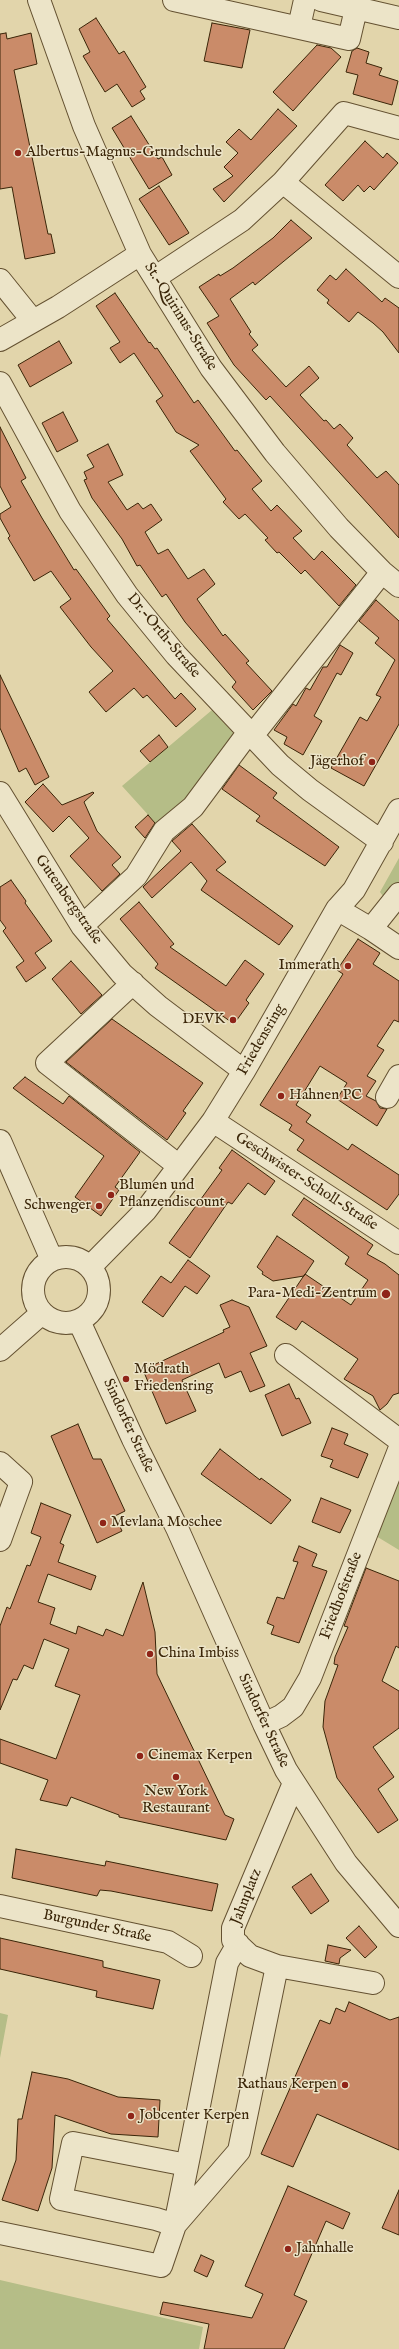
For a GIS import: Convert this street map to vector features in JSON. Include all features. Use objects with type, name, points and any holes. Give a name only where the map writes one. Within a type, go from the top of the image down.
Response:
[{"type":"street","name":"St.-Quirinus-Straße","points":[[38,0],[84,126],[140,254],[156,277],[212,368],[275,453],[340,528],[393,578]]},
{"type":"street","points":[[174,0],[230,6],[299,28],[349,39],[356,8]]},
{"type":"street","points":[[299,28],[305,0]]},
{"type":"street","points":[[321,0],[399,18]]},
{"type":"street","points":[[156,277],[242,220],[283,182],[344,113],[399,128]]},
{"type":"street","points":[[283,182],[399,277]]},
{"type":"street","points":[[0,340],[140,254]]},
{"type":"street","points":[[0,280],[33,321]]},
{"type":"street","name":"Dr.-Orth-Straße","points":[[0,383],[70,511],[127,594],[176,655],[280,765],[310,790],[382,842]]},
{"type":"street","points":[[82,926],[136,876],[164,831],[193,807],[250,734],[393,578]]},
{"type":"street","name":"Gutenbergstraße","points":[[0,793],[82,926],[133,983],[158,1006],[244,1071]]},
{"type":"street","name":"Friedensring","points":[[90,1267],[146,1210],[213,1121],[244,1071],[337,909],[354,890],[399,810]]},
{"type":"street","points":[[370,929],[399,894]]},
{"type":"street","points":[[337,909],[399,948]]},
{"type":"street","points":[[133,983],[47,1062],[179,1166]]},
{"type":"street","points":[[387,1097],[399,1076]]},
{"type":"street","name":"Geschwister-Scholl-Straße","points":[[213,1121],[399,1243]]},
{"type":"street","points":[[0,1141],[52,1260]]},
{"type":"street","points":[[64,1257],[77,1258],[90,1267],[99,1284],[96,1306],[79,1321],[66,1324],[53,1321],[42,1313],[33,1294],[37,1274],[52,1260],[64,1257]]},
{"type":"street","points":[[0,1350],[42,1313]]},
{"type":"street","name":"Sindorfer Straße","points":[[79,1321],[177,1528],[264,1724],[294,1783],[346,1864],[399,1926]]},
{"type":"street","points":[[286,1355],[399,1440]]},
{"type":"street","name":"Friedhofstraße","points":[[264,1724],[281,1716],[293,1707],[307,1684],[399,1450]]},
{"type":"street","points":[[0,1463],[21,1482],[0,1540]]},
{"type":"street","name":"Jahnplatz","points":[[294,1783],[233,1928],[233,1940],[250,1956],[277,1966],[373,1983]]},
{"type":"street","name":"Burgunder Straße","points":[[0,1906],[168,1942],[191,1956]]},
{"type":"street","points":[[0,2233],[161,2266],[175,2225],[228,1963],[238,1944]]},
{"type":"street","points":[[175,2225],[239,2151],[277,1966]]},
{"type":"street","points":[[175,2225],[156,2218],[61,2199],[73,2143],[187,2165]]},
{"type":"green space","points":[[212,710],[239,739],[161,829],[122,786]]},
{"type":"green space","points":[[399,858],[399,888],[385,899],[380,892]]},
{"type":"green space","points":[[399,1480],[399,1550],[376,1536]]},
{"type":"green space","points":[[0,2013],[8,2015],[0,2058]]},
{"type":"green space","points":[[0,2280],[203,2327],[199,2349],[0,2349]]},
{"type":"building","points":[[96,18],[119,54],[124,51],[146,87],[140,91],[145,99],[132,107],[117,84],[105,92],[83,56],[90,52],[79,29]]},
{"type":"building","points":[[212,23],[250,30],[242,68],[204,61]]},
{"type":"building","name":"Albertus-Magnus-Grundschule","points":[[6,33],[7,39],[31,33],[37,64],[14,70],[48,234],[51,234],[55,253],[25,259],[12,187],[0,189],[0,34]]},
{"type":"building","points":[[317,45],[331,48],[341,57],[293,111],[273,92]]},
{"type":"building","points":[[357,48],[369,52],[366,63],[382,68],[379,75],[398,81],[392,105],[353,94],[358,75],[346,72],[352,51]]},
{"type":"building","points":[[278,109],[297,126],[224,202],[213,189],[233,176],[224,167],[238,153],[226,142],[239,129],[251,140]]},
{"type":"building","points":[[131,116],[158,159],[162,157],[172,175],[149,189],[112,128]]},
{"type":"building","points":[[365,141],[383,158],[387,153],[398,163],[374,190],[370,186],[364,192],[358,185],[343,201],[325,185]]},
{"type":"building","points":[[159,186],[189,233],[169,245],[139,199]]},
{"type":"building","points":[[291,220],[312,238],[255,285],[253,282],[230,299],[251,332],[249,334],[258,345],[252,350],[286,387],[309,366],[319,378],[300,395],[324,421],[326,420],[334,429],[340,424],[353,438],[347,445],[377,478],[386,471],[399,485],[399,538],[270,396],[266,400],[234,365],[207,323],[219,316],[199,287],[219,274],[220,276],[233,268],[273,238]]},
{"type":"building","points":[[346,269],[382,302],[385,298],[399,308],[399,353],[383,332],[373,323],[358,312],[349,322],[327,303],[329,300],[317,290],[330,275],[336,280]]},
{"type":"building","points":[[115,293],[149,343],[150,342],[155,349],[157,348],[194,403],[198,400],[235,451],[237,450],[262,481],[252,489],[271,511],[277,505],[302,531],[293,538],[314,560],[322,551],[356,585],[339,606],[305,570],[301,574],[279,552],[277,553],[265,540],[268,538],[245,514],[239,519],[223,502],[226,499],[190,451],[199,445],[176,432],[156,401],[163,396],[134,353],[120,363],[110,348],[120,342],[96,306]]},
{"type":"building","points":[[59,341],[72,363],[30,387],[18,365]]},
{"type":"building","points":[[63,412],[78,441],[57,452],[42,423]]},
{"type":"building","points":[[0,427],[26,478],[21,481],[74,570],[76,569],[110,616],[107,619],[175,699],[181,693],[196,709],[176,727],[147,695],[143,698],[134,688],[106,712],[89,692],[113,671],[91,647],[60,607],[71,599],[51,571],[34,581],[8,538],[10,536],[0,518],[0,514],[11,507],[0,486]]},
{"type":"building","points":[[108,444],[123,475],[108,482],[127,510],[138,503],[143,509],[151,504],[162,520],[145,532],[158,554],[168,549],[188,579],[204,569],[215,584],[197,599],[223,636],[225,634],[249,661],[246,663],[272,691],[253,710],[232,687],[236,682],[185,622],[166,594],[162,597],[140,565],[137,566],[122,539],[92,498],[84,480],[87,479],[84,472],[94,467],[87,455]]},
{"type":"building","points":[[376,600],[399,621],[399,724],[364,786],[331,768],[360,717],[367,721],[381,697],[376,695],[395,660],[375,643],[379,638],[359,621]]},
{"type":"building","points":[[340,645],[353,653],[341,675],[337,673],[314,716],[322,721],[303,755],[284,744],[287,737],[274,730],[293,704],[296,706],[306,688],[310,690],[323,667],[327,667]]},
{"type":"building","points":[[0,675],[49,777],[35,785],[26,768],[19,772],[0,728]]},
{"type":"building","points":[[159,735],[168,747],[150,762],[140,751]]},
{"type":"building","points":[[239,765],[277,793],[273,798],[339,847],[325,866],[256,821],[260,816],[222,789]]},
{"type":"building","points":[[43,784],[62,805],[93,792],[94,793],[84,802],[97,831],[121,857],[112,865],[120,874],[102,891],[70,856],[89,838],[69,816],[53,832],[25,802]]},
{"type":"building","points":[[148,815],[155,823],[145,838],[135,827]]},
{"type":"building","points":[[192,824],[226,862],[216,870],[293,926],[279,945],[201,890],[207,881],[191,862],[152,898],[143,887],[181,851],[172,841]]},
{"type":"building","points":[[11,880],[26,901],[25,903],[52,941],[35,953],[46,968],[26,982],[16,967],[24,961],[3,931],[6,928],[0,920],[0,887]]},
{"type":"building","points":[[139,902],[174,944],[170,947],[226,986],[245,960],[264,974],[246,1000],[249,1003],[234,1024],[155,968],[158,964],[120,919]]},
{"type":"building","points":[[358,939],[380,953],[373,964],[399,981],[399,1022],[394,1020],[377,1046],[384,1050],[367,1076],[376,1081],[366,1096],[376,1101],[380,1108],[387,1109],[377,1126],[337,1099],[347,1083],[320,1066],[296,1105],[311,1115],[306,1122],[348,1150],[352,1144],[399,1175],[399,1194],[387,1210],[297,1150],[304,1140],[289,1130],[292,1125],[260,1105],[343,974],[337,970]]},
{"type":"building","points":[[71,961],[102,995],[81,1014],[52,979]]},
{"type":"building","points":[[112,1019],[203,1083],[183,1111],[186,1113],[167,1140],[66,1062]]},
{"type":"building","points":[[25,1077],[63,1104],[69,1096],[140,1152],[115,1187],[119,1190],[101,1216],[75,1197],[104,1156],[13,1088]]},
{"type":"building","points":[[232,1150],[275,1181],[265,1195],[248,1183],[232,1204],[228,1202],[190,1258],[169,1243],[222,1170],[219,1168]]},
{"type":"building","points":[[304,1198],[373,1245],[367,1254],[385,1264],[399,1275],[399,1393],[393,1395],[387,1404],[380,1410],[373,1396],[344,1379],[358,1359],[302,1321],[296,1330],[276,1317],[305,1274],[351,1305],[368,1280],[345,1264],[349,1257],[292,1215]]},
{"type":"building","points":[[277,1236],[314,1261],[304,1276],[273,1281],[262,1274],[263,1272],[257,1267]]},
{"type":"building","points":[[188,1260],[210,1276],[197,1294],[185,1286],[163,1317],[142,1302],[161,1276],[171,1283]]},
{"type":"building","points":[[232,1300],[249,1307],[267,1346],[250,1353],[265,1386],[250,1392],[241,1371],[225,1378],[219,1363],[182,1380],[196,1411],[166,1424],[143,1370],[224,1332],[223,1330],[230,1327],[220,1305]]},
{"type":"building","points":[[289,1384],[296,1399],[299,1398],[311,1423],[282,1436],[265,1395]]},
{"type":"building","points":[[78,1424],[93,1459],[101,1459],[125,1511],[115,1516],[122,1531],[97,1543],[51,1436]]},
{"type":"building","points":[[332,1428],[348,1434],[344,1444],[368,1454],[358,1478],[330,1467],[333,1460],[321,1456]]},
{"type":"building","points":[[220,1449],[260,1480],[261,1478],[291,1500],[271,1524],[201,1474]]},
{"type":"building","points":[[321,1498],[351,1510],[340,1533],[312,1522]]},
{"type":"building","points":[[41,1503],[71,1515],[60,1543],[64,1545],[58,1562],[96,1576],[91,1590],[48,1574],[38,1602],[55,1608],[50,1624],[76,1634],[78,1626],[103,1636],[106,1629],[123,1636],[143,1582],[155,1632],[157,1674],[225,1815],[234,1819],[226,1840],[119,1817],[119,1815],[71,1797],[67,1806],[40,1800],[48,1780],[0,1763],[0,1739],[56,1759],[80,1695],[55,1686],[69,1649],[44,1639],[33,1669],[24,1665],[17,1680],[13,1679],[0,1710],[0,1626],[7,1607],[10,1609],[27,1565],[30,1566],[41,1537],[31,1533]]},
{"type":"building","points":[[299,1546],[317,1554],[312,1566],[327,1571],[299,1643],[271,1634],[274,1626],[267,1623],[277,1597],[284,1599],[298,1562],[293,1561]]},
{"type":"building","points":[[366,1568],[399,1581],[399,1648],[396,1646],[382,1681],[399,1691],[399,1728],[373,1747],[394,1777],[378,1789],[398,1820],[378,1833],[337,1778],[323,1727],[325,1701],[338,1665],[334,1664],[335,1657],[348,1627],[344,1626]]},
{"type":"building","points":[[16,1849],[105,1866],[106,1861],[218,1884],[212,1911],[111,1891],[100,1890],[97,1896],[12,1878]]},
{"type":"building","points":[[311,1874],[329,1901],[311,1914],[292,1887]]},
{"type":"building","points":[[359,1926],[377,1947],[365,1958],[346,1938]]},
{"type":"building","points":[[0,1938],[103,1961],[103,1967],[160,1980],[153,2009],[96,1997],[97,1991],[0,1969]]},
{"type":"building","points":[[328,1945],[351,1950],[340,1958],[339,1964],[325,1961]]},
{"type":"building","name":"Rathaus Kerpen","points":[[349,2002],[390,2020],[399,2017],[399,2150],[317,2114],[293,2167],[261,2154],[320,2020],[330,2024],[336,2008],[345,2012]]},
{"type":"building","points":[[32,2072],[68,2079],[118,2097],[160,2100],[158,2137],[111,2134],[55,2115],[52,2168],[38,2211],[2,2200],[16,2160],[18,2119],[22,2119]]},
{"type":"building","points":[[288,2186],[350,2213],[343,2229],[326,2221],[294,2295],[307,2301],[284,2349],[204,2349],[209,2324],[160,2314],[163,2302],[252,2318],[263,2294],[245,2286]]},
{"type":"building","points":[[399,2190],[399,2235],[382,2228]]},
{"type":"building","points":[[201,2255],[214,2261],[207,2277],[194,2271]]},
{"type":"place","name":"Albertus-Magnus-Grundschule","points":[[18,153]]},
{"type":"place","name":"Jägerhof","points":[[372,762]]},
{"type":"place","name":"Immerath","points":[[348,966]]},
{"type":"place","name":"DEVK","points":[[233,1020]]},
{"type":"place","name":"Hahnen PC","points":[[281,1096]]},
{"type":"place","name":"Blumen und Pflanzendiscount","points":[[111,1195]]},
{"type":"place","name":"Schwenger","points":[[99,1206]]},
{"type":"place","name":"Para-Medi-Zentrum","points":[[386,1294]]},
{"type":"place","name":"Mödrath Friedensring","points":[[126,1379]]},
{"type":"place","name":"Mevlana Moschee","points":[[103,1523]]},
{"type":"place","name":"China Imbiss","points":[[150,1654]]},
{"type":"place","name":"Cinemax Kerpen","points":[[140,1756]]},
{"type":"place","name":"New York Restaurant","points":[[176,1777]]},
{"type":"place","name":"Rathaus Kerpen","points":[[345,2085]]},
{"type":"place","name":"Jobcenter Kerpen","points":[[131,2116]]},
{"type":"place","name":"Jahnhalle","points":[[288,2249]]}]
